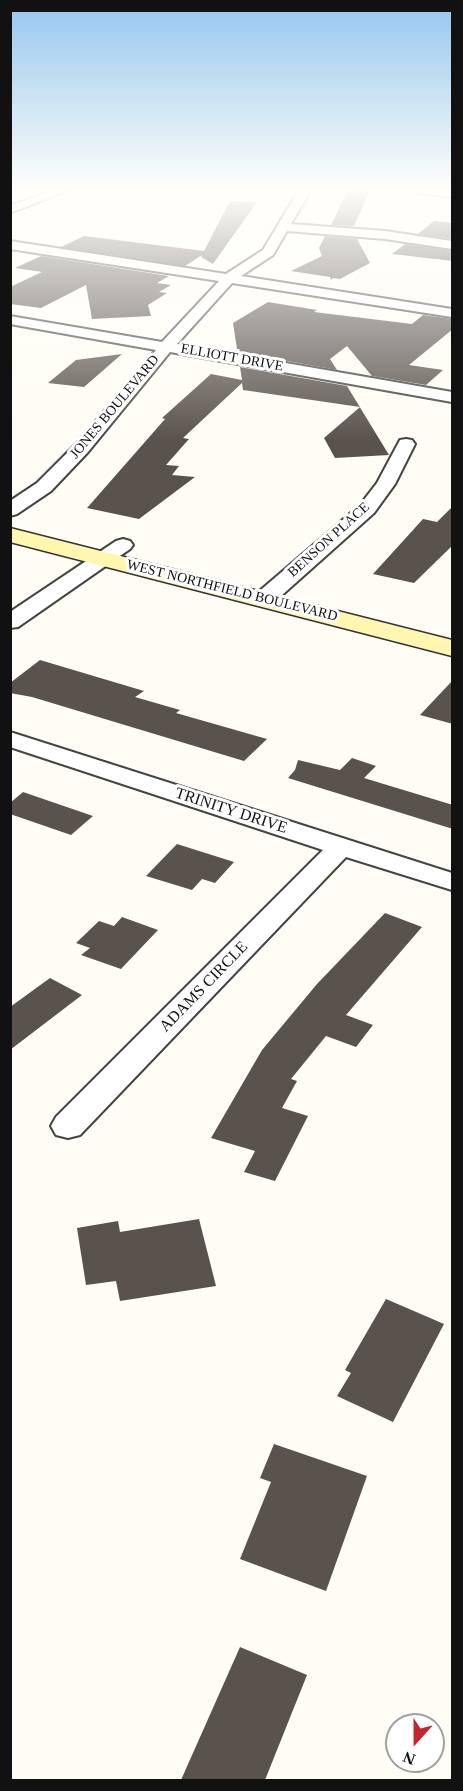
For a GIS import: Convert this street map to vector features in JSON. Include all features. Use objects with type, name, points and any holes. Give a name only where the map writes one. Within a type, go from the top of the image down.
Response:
[{"type":"main road","name":"WEST NORTHFIELD BOULEVARD","points":[[10,517],[113,551],[272,591],[453,627]]},
{"type":"main road","name":"WEST NORTHFIELD BOULEVARD","points":[[10,535],[113,551]]},
{"type":"main road","name":"WEST NORTHFIELD BOULEVARD","points":[[272,591],[453,648]]},
{"type":"street","points":[[193,274],[453,313]]},
{"type":"street","name":"JONES BOULEVARD","points":[[10,510],[44,487],[82,448],[166,347],[228,279],[236,274]]},
{"type":"street","name":"ELLIOTT DRIVE","points":[[10,320],[453,397]]},
{"type":"street","name":"BENSON PLACE","points":[[272,591],[367,509],[386,484],[406,444]]},
{"type":"street","points":[[10,622],[113,551]]},
{"type":"street","name":"TRINITY DRIVE","points":[[10,739],[341,848],[453,882]]},
{"type":"street","name":"ADAMS CIRCLE","points":[[68,1126],[341,848]]},
{"type":"building","points":[[39,274],[154,274],[169,276],[157,283],[171,285],[159,292],[167,293],[148,305],[151,316],[92,319],[86,285],[41,308],[10,304],[10,287]]},
{"type":"building","points":[[308,274],[350,274],[340,279],[331,280],[330,277]]},
{"type":"building","points":[[268,302],[317,310],[314,312],[412,324],[423,315],[453,319],[453,329],[409,365],[443,370],[426,385],[372,376],[347,346],[330,359],[337,370],[238,352],[240,349],[237,349],[233,323]]},
{"type":"building","points":[[122,354],[84,387],[48,383],[76,360]]},
{"type":"building","points":[[240,367],[347,386],[360,407],[243,390],[242,383],[183,438],[189,439],[166,465],[179,466],[172,475],[195,477],[139,519],[87,508],[165,419],[162,418],[211,374],[242,380]]},
{"type":"building","points":[[360,407],[389,455],[335,458],[324,438]]},
{"type":"building","points":[[453,506],[453,545],[414,583],[373,574],[423,519],[437,522]]},
{"type":"building","points":[[40,660],[144,691],[135,697],[180,710],[176,713],[267,739],[244,761],[32,697],[10,693],[10,683]]},
{"type":"building","points":[[453,680],[453,724],[420,715]]},
{"type":"building","points":[[352,758],[376,766],[364,778],[453,805],[453,829],[288,778],[295,770],[298,760],[340,770]]},
{"type":"building","points":[[23,792],[93,816],[71,835],[10,814],[10,803]]},
{"type":"building","points":[[177,844],[234,862],[215,883],[202,879],[192,890],[146,876]]},
{"type":"building","points":[[385,913],[422,927],[346,1015],[373,1025],[356,1047],[326,1036],[291,1079],[297,1081],[282,1108],[308,1116],[275,1181],[244,1172],[255,1151],[211,1138],[262,1050],[317,984]]},
{"type":"building","points":[[122,917],[158,930],[121,969],[81,955],[90,948],[76,943],[99,921],[114,926]]},
{"type":"building","points":[[50,978],[82,995],[10,1050],[10,1007]]},
{"type":"building","points":[[199,1219],[216,1286],[120,1301],[116,1281],[86,1285],[77,1228],[118,1221],[120,1232]]},
{"type":"building","points":[[386,1299],[444,1324],[393,1422],[337,1396],[351,1373],[345,1370]]},
{"type":"building","points":[[274,1444],[367,1476],[326,1591],[240,1559],[271,1482],[260,1478]]},
{"type":"building","points":[[240,1647],[307,1675],[265,1780],[181,1780]]}]
